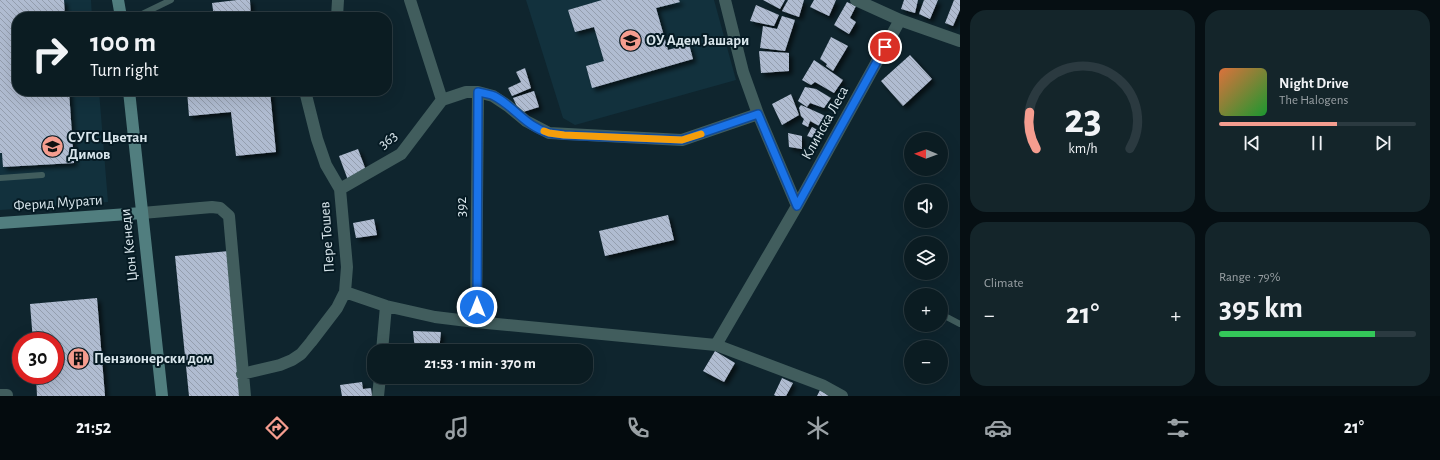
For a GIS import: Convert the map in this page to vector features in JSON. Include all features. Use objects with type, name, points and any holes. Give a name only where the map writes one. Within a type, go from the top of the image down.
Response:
[{"type":"street","points":[[118,0],[120,12]]},
{"type":"street","points":[[337,12],[338,0]]},
{"type":"street","points":[[410,0],[442,100],[466,92],[478,92],[493,96],[526,121],[538,128],[549,133],[564,135],[682,140],[758,114]]},
{"type":"street","points":[[726,0],[743,72],[758,114],[797,206]]},
{"type":"street","points":[[856,0],[900,20],[960,40]]},
{"type":"street","name":"Клинска Леса","points":[[716,345],[797,206],[900,20]]},
{"type":"street","name":"392","points":[[476,322],[478,92]]},
{"type":"street","name":"Џон Кенеди","points":[[130,96],[162,396]]},
{"type":"street","name":"Пере Тошев","points":[[306,96],[317,139],[326,165],[340,189],[347,266],[345,292]]},
{"type":"street","name":"363","points":[[340,189],[401,154],[442,100]]},
{"type":"street","points":[[142,213],[212,207],[220,208],[229,216],[245,396]]},
{"type":"street","name":"Ферид Мурати","points":[[0,223],[142,213]]},
{"type":"street","points":[[242,374],[280,365],[301,354],[337,308],[345,292],[386,306],[435,317],[716,345],[822,385],[842,396]]},
{"type":"street","points":[[383,344],[386,306]]},
{"type":"street","points":[[378,396],[379,384]]},
{"type":"lane","points":[[146,12],[171,0]]},
{"type":"lane","points":[[0,178],[42,175]]},
{"type":"lane","points":[[948,318],[960,324]]},
{"type":"shaded area","name":"СУГС Цветан Димов","points":[[0,0],[91,0],[92,12],[12,12],[12,96],[99,96],[108,202],[0,210]]},
{"type":"shaded area","name":"ОУ Адем Јашари","points":[[526,0],[714,0],[736,80],[575,125],[563,118]]},
{"type":"building","points":[[0,0],[64,0],[65,12],[12,12],[12,96],[69,96],[74,163],[3,167],[2,153],[0,153]]},
{"type":"building","points":[[250,0],[251,12],[213,12],[212,3]]},
{"type":"building","points":[[602,0],[679,0],[680,2],[656,8],[668,50],[689,44],[693,59],[592,88],[586,66],[604,61],[594,27],[575,32],[568,10]]},
{"type":"building","points":[[763,0],[785,0],[780,9]]},
{"type":"building","points":[[788,0],[804,0],[799,17],[782,11]]},
{"type":"building","points":[[814,0],[836,0],[829,16],[810,7]]},
{"type":"building","points":[[904,0],[918,0],[915,13],[901,9]]},
{"type":"building","points":[[924,0],[938,0],[930,19],[919,14]]},
{"type":"building","points":[[954,0],[960,0],[960,10],[953,26],[945,23]]},
{"type":"building","points":[[847,2],[856,6],[850,18],[856,22],[849,34],[834,25]]},
{"type":"building","points":[[756,5],[779,15],[774,26],[750,21]]},
{"type":"building","points":[[782,16],[795,20],[785,51],[760,48],[763,26],[777,29]]},
{"type":"building","points":[[831,37],[848,46],[833,71],[820,59]]},
{"type":"building","points":[[759,51],[789,53],[789,71],[761,73]]},
{"type":"building","points":[[910,55],[932,79],[903,106],[881,81]]},
{"type":"building","points":[[814,60],[843,80],[834,93],[815,82],[811,85],[802,80]]},
{"type":"building","points":[[525,68],[531,88],[512,96],[508,88],[521,82],[516,72]]},
{"type":"building","points":[[805,87],[816,89],[831,98],[824,108],[810,103],[807,107],[798,101]]},
{"type":"building","points":[[534,91],[539,107],[520,113],[513,98]]},
{"type":"building","points":[[791,94],[799,115],[782,125],[772,104]]},
{"type":"building","points":[[187,96],[270,96],[276,152],[236,156],[231,112],[189,116]]},
{"type":"building","points":[[801,105],[830,118],[823,128],[810,121],[808,127],[802,124],[804,119],[801,116],[799,108]]},
{"type":"building","points":[[812,127],[821,132],[816,139],[807,136]]},
{"type":"building","points":[[788,133],[802,136],[802,149],[789,147]]},
{"type":"building","points":[[358,149],[367,173],[348,180],[339,156]]},
{"type":"building","points":[[668,215],[674,240],[605,256],[599,231]]},
{"type":"building","points":[[374,219],[377,235],[356,238],[353,223]]},
{"type":"building","points":[[229,251],[243,396],[189,396],[175,256]]},
{"type":"building","name":"Пензионерски дом","points":[[97,298],[105,396],[37,396],[36,384],[64,384],[64,332],[32,332],[30,304]]},
{"type":"building","points":[[413,331],[441,332],[440,344],[414,344]]},
{"type":"building","points":[[715,351],[735,363],[724,382],[703,371]]},
{"type":"building","points":[[782,378],[793,383],[786,396],[776,396],[774,395]]},
{"type":"building","points":[[362,382],[363,389],[371,388],[372,396],[342,396],[340,385]]},
{"type":"building","points":[[820,390],[829,396],[817,396]]},
{"type":"slow traffic","points":[[544,131],[564,135],[682,140],[701,134]]},
{"type":"place","name":"ОУ Адем Јашари","points":[[631,40]]},
{"type":"place","name":"СУГС Цветан Димов","points":[[52,146]]},
{"type":"place","name":"Пензионерски дом","points":[[79,358]]},
{"type":"route","points":[[477,307],[478,92],[493,96],[526,121],[538,128],[549,133],[564,135],[682,140],[758,114],[797,206],[885,47]]}]
